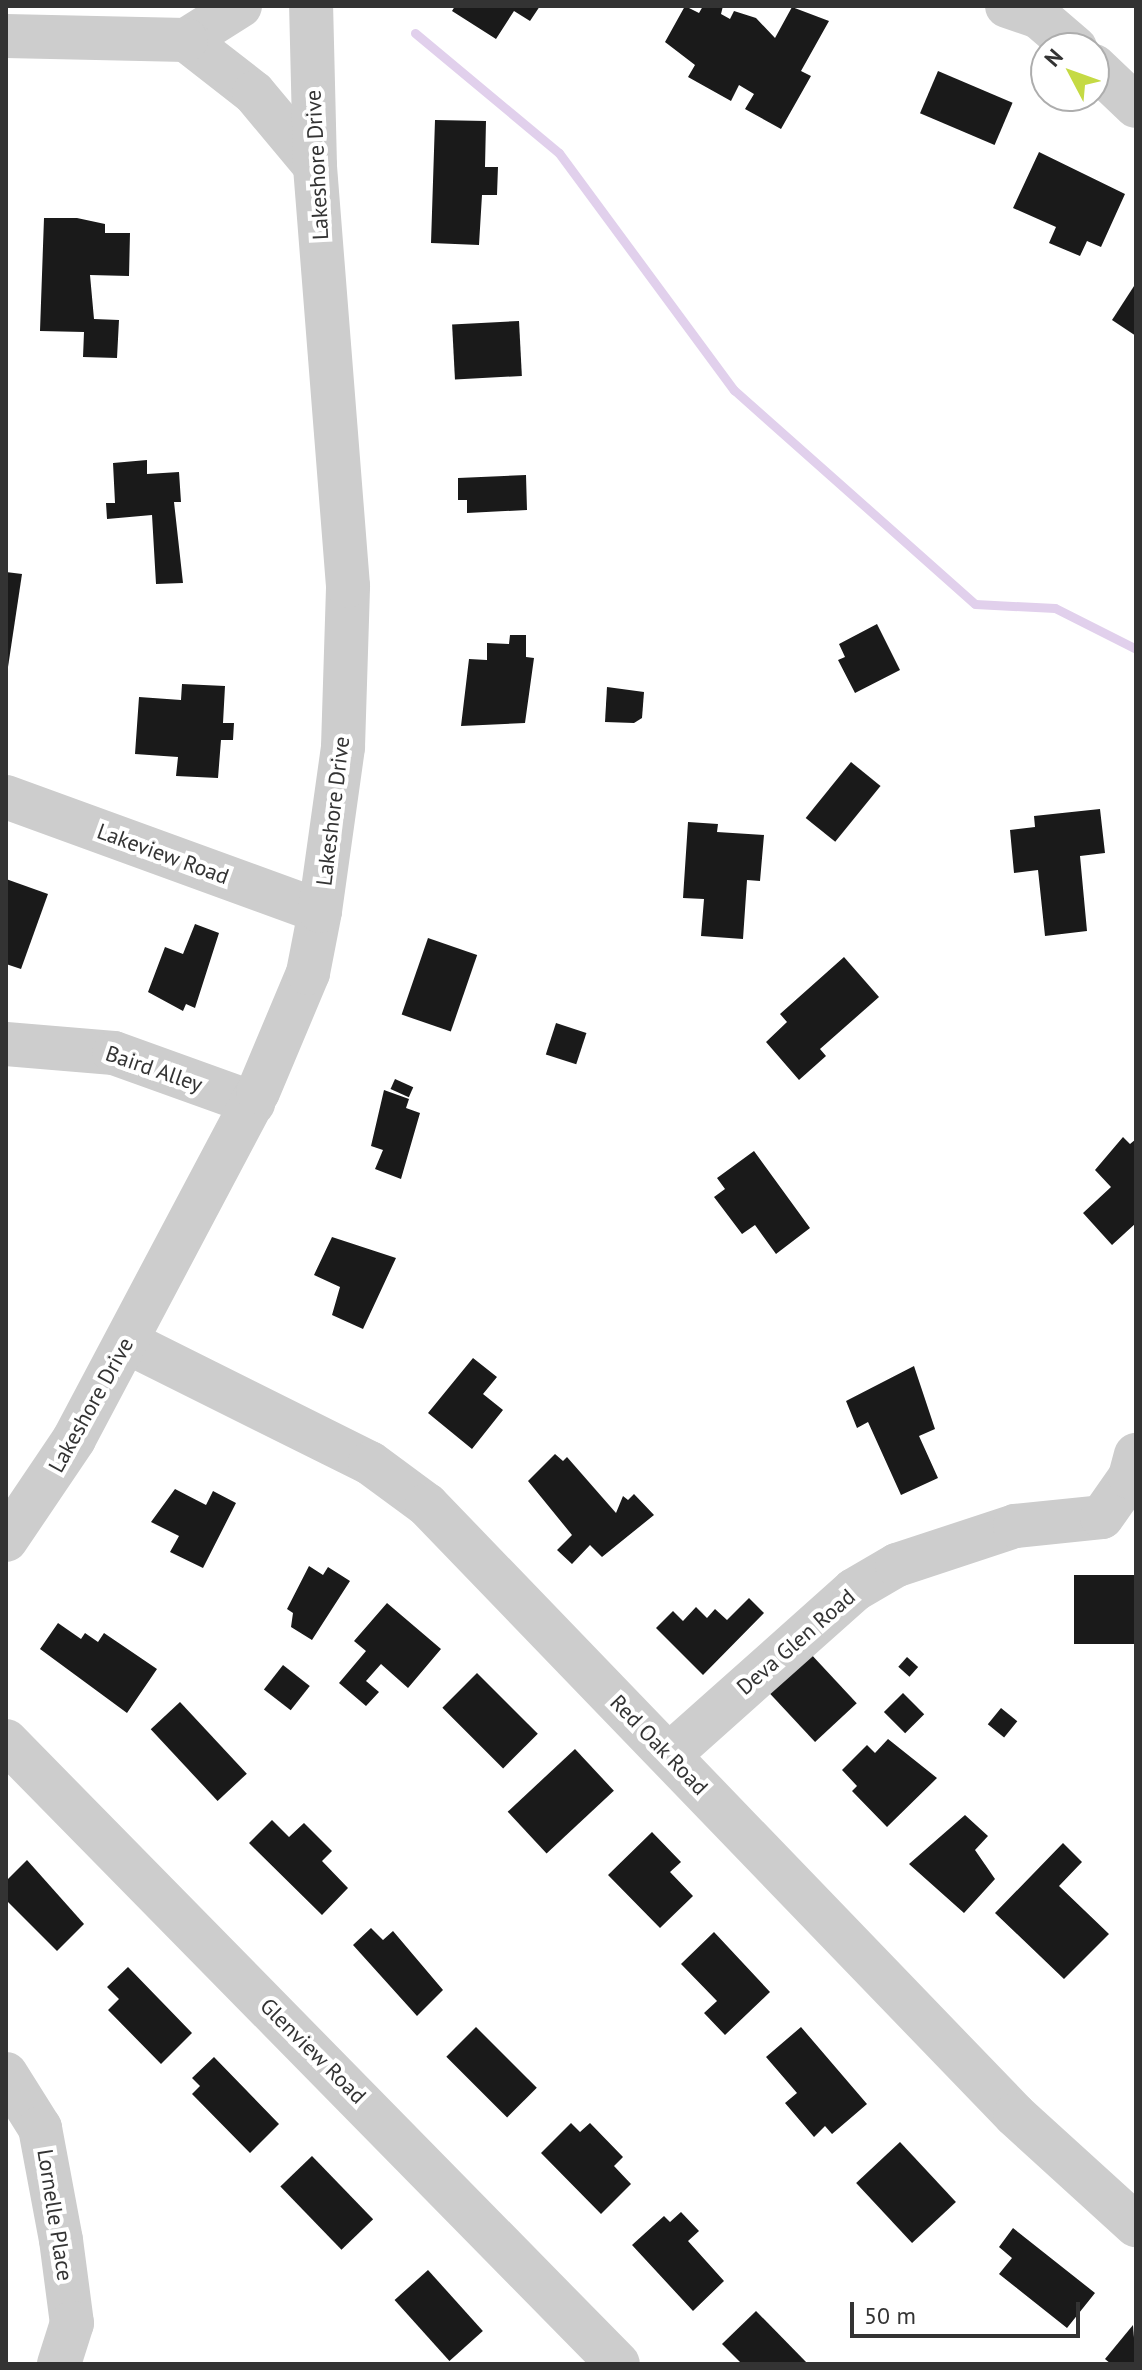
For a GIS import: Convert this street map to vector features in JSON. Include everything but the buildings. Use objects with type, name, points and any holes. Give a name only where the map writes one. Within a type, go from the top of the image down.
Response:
[{"type":"street","points":[[6,36],[186,40],[240,6]]},
{"type":"street","name":"Lakeshore Drive","points":[[6,1540],[67,1450],[127,1342],[253,1103],[308,973],[343,747],[348,586],[315,166],[311,6]]},
{"type":"street","points":[[1007,6],[1039,17],[1056,32]]},
{"type":"street","points":[[186,40],[254,93],[315,166]]},
{"type":"street","points":[[1110,81],[1136,106]]},
{"type":"street","name":"Lakeview Road","points":[[6,797],[320,911]]},
{"type":"street","name":"Baird Alley","points":[[6,1044],[114,1053],[253,1103]]},
{"type":"street","name":"Red Oak Road","points":[[127,1342],[370,1463],[427,1505],[1015,2115],[1136,2225]]},
{"type":"street","name":"Deva Glen Road","points":[[669,1755],[854,1590],[897,1565],[1015,1526],[1102,1517],[1130,1477],[1136,1455]]},
{"type":"street","name":"Glenview Road","points":[[6,1741],[618,2364]]},
{"type":"street","name":"Lornelle Place","points":[[6,2074],[40,2128],[46,2156],[72,2323],[59,2364]]},
{"type":"waterway","points":[[415,33],[559,153],[734,390],[975,604],[1055,608],[1136,649]]}]
